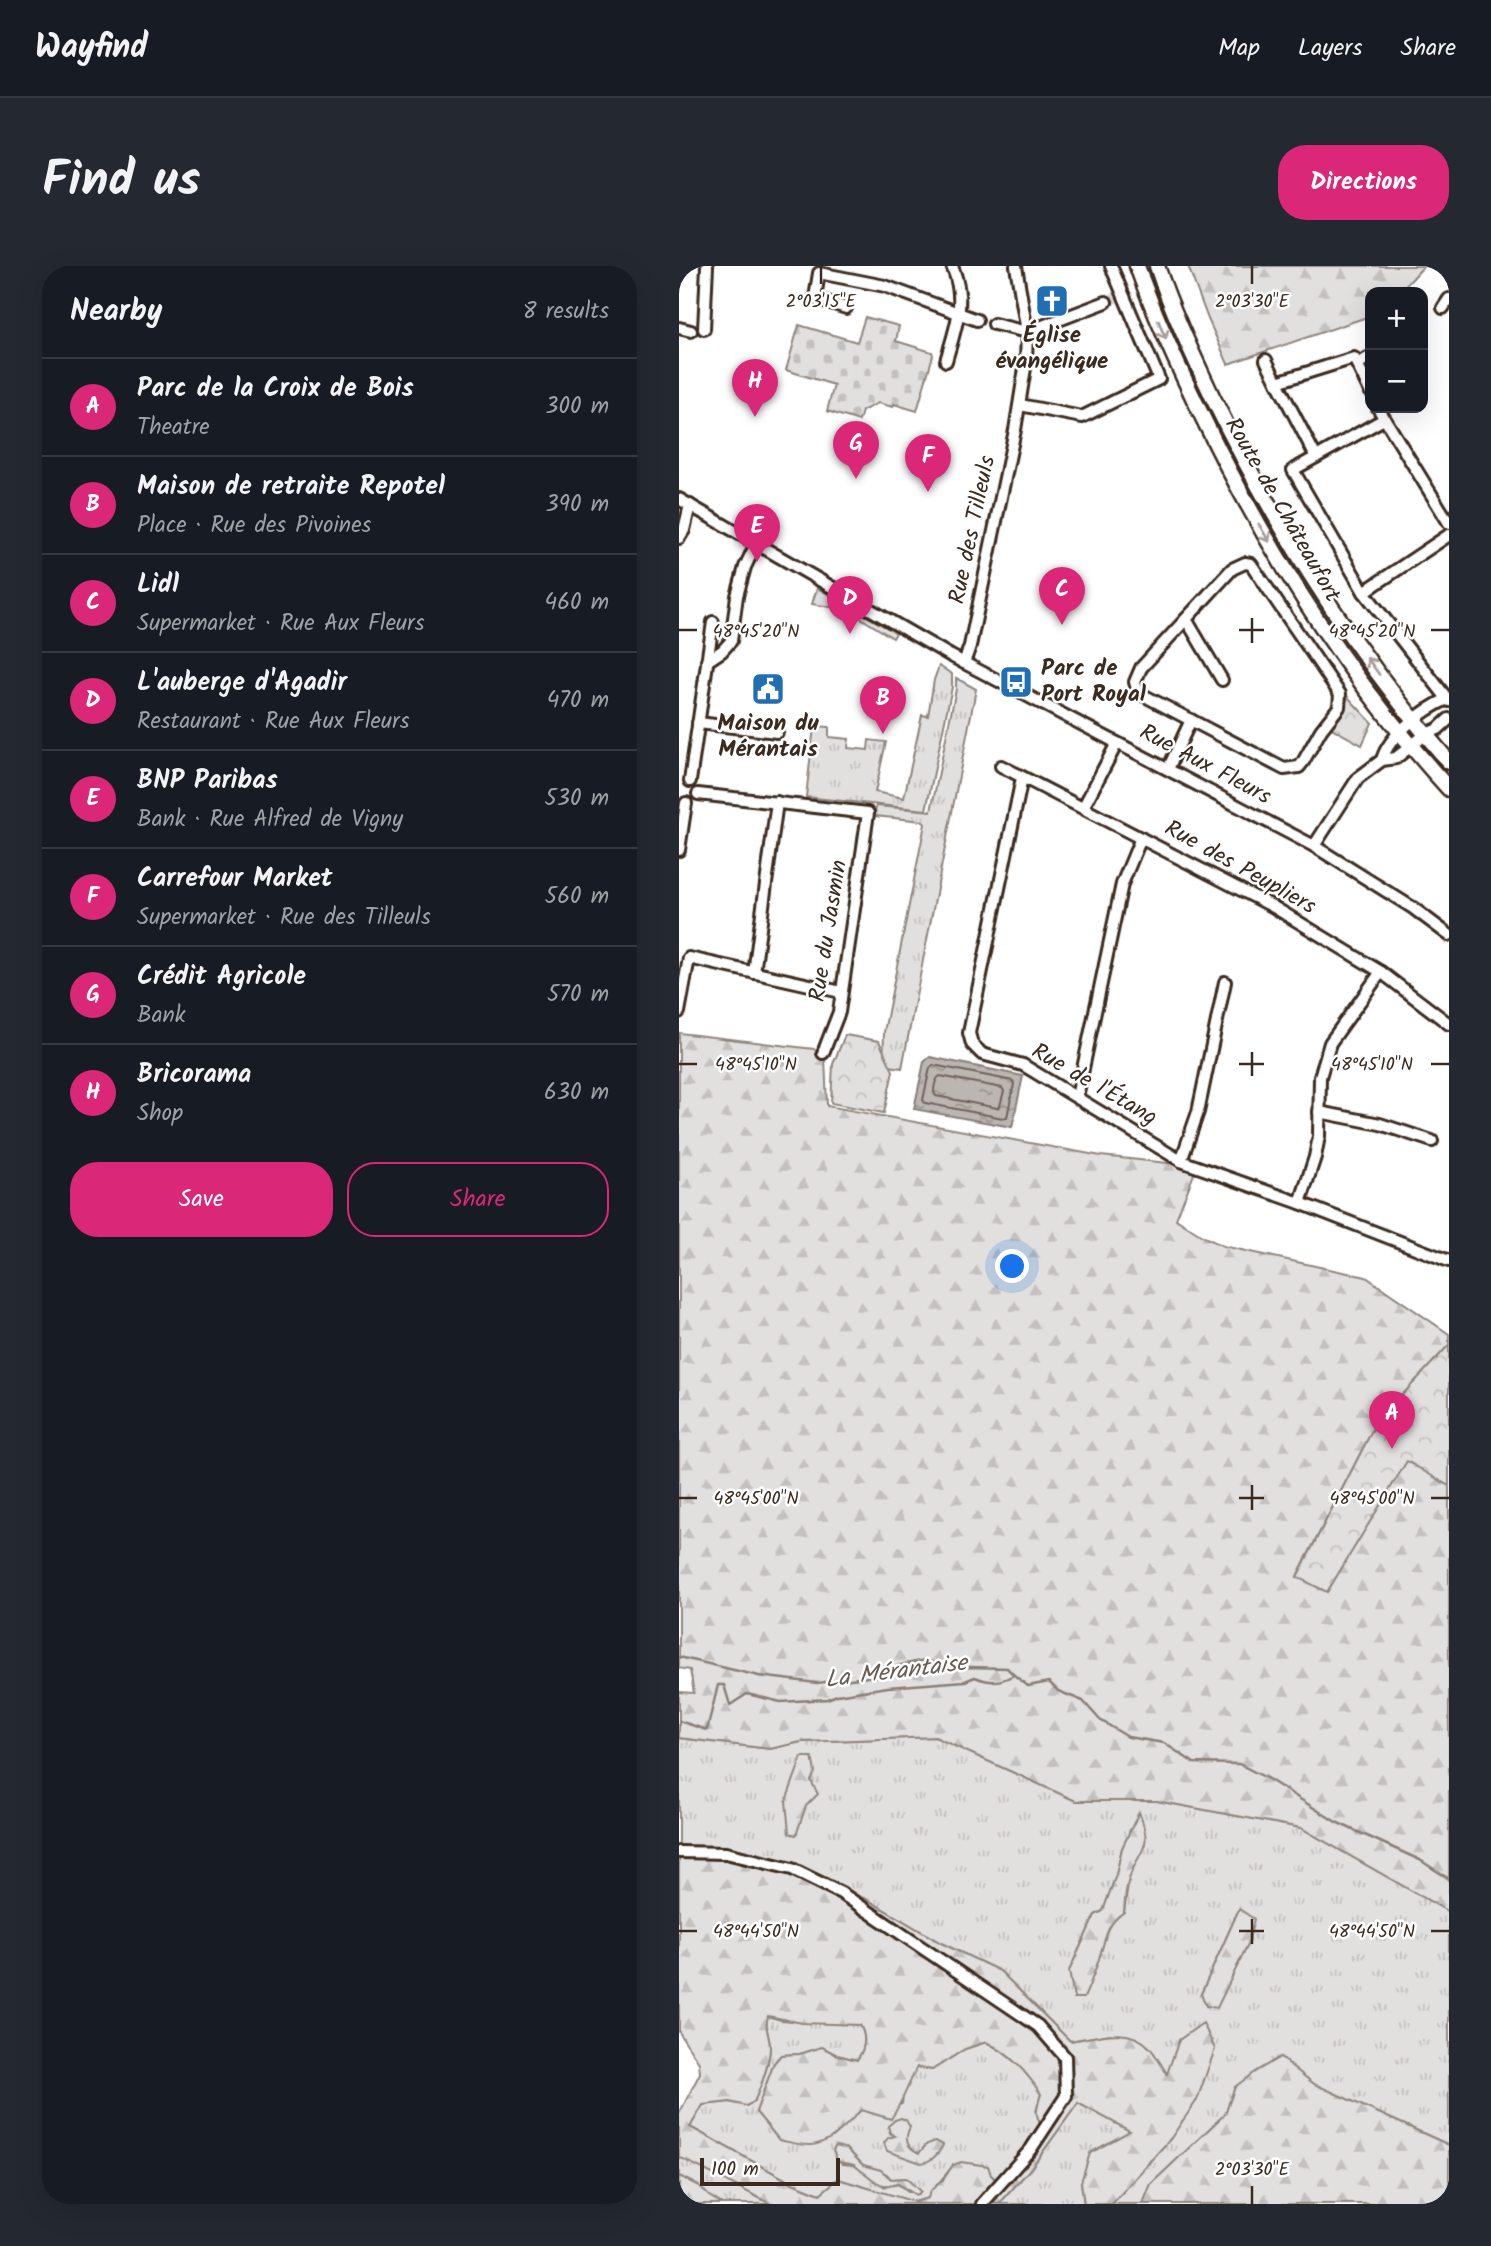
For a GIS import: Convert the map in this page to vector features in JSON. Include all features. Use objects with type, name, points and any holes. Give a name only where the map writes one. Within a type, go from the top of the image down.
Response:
[{"type":"main road","name":"Route de Châteaufort","points":[[1137,266],[1178,366],[1222,457],[1288,573],[1331,639],[1401,732],[1419,739],[1449,762]]},
{"type":"main road","name":"Route de Châteaufort","points":[[1157,266],[1195,360],[1238,450],[1269,506],[1350,634],[1415,720],[1419,739],[1449,789]]},
{"type":"street","points":[[704,329],[707,266]]},
{"type":"street","points":[[946,361],[960,314],[960,284],[952,266]]},
{"type":"street","name":"Rue des Tilleuls","points":[[964,663],[970,646],[1020,405],[1026,362],[1027,332],[1016,266]]},
{"type":"street","points":[[1020,405],[1082,417],[1159,380],[1121,296],[1111,266]]},
{"type":"street","points":[[846,308],[815,298],[819,272],[885,286],[977,320]]},
{"type":"street","points":[[994,324],[1027,332],[1105,302]]},
{"type":"street","points":[[1277,382],[1354,358],[1365,381]]},
{"type":"street","points":[[1266,359],[1316,457]]},
{"type":"street","points":[[1357,364],[1365,360]]},
{"type":"street","points":[[1381,413],[1449,523]]},
{"type":"street","points":[[1382,760],[1385,749],[1401,732],[1431,707],[1448,700],[1364,592],[1293,470],[1384,419]]},
{"type":"street","name":"Rue Aux Fleurs","points":[[679,499],[964,663],[1314,846],[1413,908],[1449,935]]},
{"type":"street","points":[[679,538],[684,530],[689,505]]},
{"type":"street","points":[[1364,592],[1449,535]]},
{"type":"street","points":[[707,661],[731,641],[737,596],[745,566],[756,544]]},
{"type":"street","points":[[1238,564],[1251,564],[1340,694],[1339,707],[1321,730],[1303,762],[1292,769],[1284,769],[1191,720],[1143,695],[1135,682],[1142,668],[1232,569],[1238,564]]},
{"type":"street","points":[[1187,619],[1221,680]]},
{"type":"street","points":[[679,850],[683,801],[694,800],[698,794],[697,786],[684,782],[698,723],[713,622]]},
{"type":"street","points":[[1314,846],[1358,778],[1382,760],[1396,758],[1449,719]]},
{"type":"street","points":[[1168,769],[1191,720]]},
{"type":"street","points":[[698,723],[777,732]]},
{"type":"street","points":[[1083,808],[1117,743]]},
{"type":"street","name":"Rue des Peupliers","points":[[1001,766],[1272,906],[1381,972],[1449,1024]]},
{"type":"street","name":"Rue de l'Étang","points":[[1022,778],[969,1033],[972,1044],[982,1054],[1023,1065],[1181,1161],[1300,1203],[1449,1261]]},
{"type":"street","points":[[698,794],[777,802],[754,973]]},
{"type":"street","name":"Rue du Jasmin","points":[[777,802],[868,813],[839,1012],[823,1053]]},
{"type":"street","points":[[1077,1097],[1122,884],[1140,838]]},
{"type":"street","points":[[679,1012],[689,958],[841,992]]},
{"type":"street","points":[[1300,1203],[1315,1157],[1320,1077],[1330,1043],[1381,972]]},
{"type":"street","points":[[1181,1161],[1198,1112],[1226,982]]},
{"type":"street","points":[[1319,1112],[1380,1124],[1432,1141]]},
{"type":"street","points":[[679,1852],[726,1853],[792,1869],[841,1893],[1038,2026],[1056,2046],[1065,2057],[1066,2096],[1031,2149],[982,2204]]},
{"type":"green space","points":[[1188,266],[1424,266],[1405,287],[1365,287],[1365,318],[1228,364]]},
{"type":"green space","points":[[865,317],[899,326],[896,341],[932,352],[917,411],[894,404],[893,407],[878,403],[862,411],[859,421],[827,411],[834,385],[786,370],[799,325],[857,342]]},
{"type":"green space","points":[[817,588],[896,633],[893,638],[859,617],[848,617],[848,610],[812,604]]},
{"type":"green space","points":[[939,666],[952,674],[952,687],[926,810],[806,797],[814,726],[829,727],[829,737],[849,739],[848,748],[868,750],[869,740],[886,742],[875,792],[904,798],[922,715],[928,716]]},
{"type":"green space","points":[[956,678],[976,689],[902,1068],[883,1065],[884,1032],[925,824],[923,821],[875,816],[876,806],[931,811]]},
{"type":"green space","points":[[1347,696],[1372,723],[1362,745],[1328,726],[1345,709]]},
{"type":"green space","points":[[679,1033],[814,1049],[825,1057],[827,1106],[1101,1156],[1177,1164],[1196,1169],[1176,1219],[1202,1236],[1223,1246],[1366,1277],[1449,1334],[1449,1345],[1376,1423],[1297,1576],[1327,1592],[1407,1460],[1449,1486],[1449,1912],[1301,1828],[1157,1801],[1076,1801],[935,1737],[801,1742],[770,1749],[679,1738],[679,1692],[694,1693],[690,1670],[679,1668]]},
{"type":"green space","points":[[845,1035],[879,1041],[893,1071],[884,1113],[831,1103],[833,1064]]},
{"type":"green space","points":[[1449,1345],[1449,1486],[1407,1461],[1327,1592],[1297,1577],[1376,1423]]},
{"type":"green space","points":[[935,1737],[1076,1801],[1157,1801],[1301,1828],[1449,1912],[1449,2145],[1314,2084],[1280,2057],[1235,2087],[1225,2114],[1151,2184],[1143,2204],[1112,2204],[1171,2138],[1167,2075],[1148,2046],[1110,2034],[1070,2041],[1000,1971],[941,1943],[866,1899],[783,1872],[679,1851],[679,1738],[770,1749],[801,1742]],"holes":[[[1139,1813],[1124,1912],[1110,1926],[1100,1956],[1075,1958],[1095,1915],[1103,1911],[1122,1848]],[[1239,1909],[1248,1945],[1236,1968],[1201,1994]]]},
{"type":"green space","points":[[802,1757],[812,1757],[815,1772],[811,1781],[818,1794],[806,1806],[796,1835],[789,1833],[786,1801]]},
{"type":"green space","points":[[1139,1812],[1145,1842],[1128,1883],[1124,1912],[1108,1931],[1084,1998],[1074,1998],[1069,1971],[1095,1915],[1103,1911],[1122,1848]]},
{"type":"green space","points":[[679,1857],[722,1859],[783,1872],[866,1899],[941,1943],[1000,1971],[1070,2041],[1112,2034],[1132,2036],[1149,2047],[1167,2074],[1179,2040],[1203,2023],[1215,2049],[1197,2100],[1171,2138],[1112,2204],[1084,2204],[1081,2182],[1090,2153],[1130,2131],[1078,2103],[1031,2168],[999,2204],[771,2204],[679,2157],[679,2114],[700,2073],[699,2063],[679,2032]],"holes":[[[768,2016],[802,2023],[860,2025],[864,2034],[863,2047],[857,2060],[837,2055],[822,2047],[800,2054],[781,2055],[774,2063],[756,2112],[779,2140],[804,2145],[820,2143],[839,2132],[861,2110],[891,2119],[917,2067],[932,2070],[965,2049],[986,2042],[1017,2064],[1041,2094],[1037,2114],[1047,2133],[1029,2160],[1003,2187],[991,2175],[988,2166],[961,2162],[953,2165],[943,2180],[930,2191],[928,2198],[915,2202],[838,2179],[820,2194],[792,2183],[690,2127],[703,2105],[730,2102],[746,2106],[754,2102],[769,2055]]]},
{"type":"green space","points":[[1239,1909],[1254,1919],[1248,1944],[1217,2008],[1206,2006],[1201,1994]]},
{"type":"green space","points":[[767,2016],[781,2020],[860,2025],[864,2038],[862,2052],[857,2060],[837,2055],[822,2047],[800,2054],[781,2055],[774,2063],[756,2112],[768,2126],[833,2137],[861,2110],[872,2112],[902,2104],[903,2095],[917,2067],[932,2070],[965,2049],[986,2042],[1017,2064],[1041,2094],[1036,2112],[1047,2133],[1029,2160],[1003,2188],[991,2175],[953,2165],[928,2198],[914,2202],[839,2179],[820,2194],[792,2183],[690,2127],[703,2105],[730,2102],[746,2106],[754,2101],[769,2055]],"holes":[[[847,2149],[863,2165],[887,2174],[891,2179],[906,2178],[920,2192],[908,2192],[898,2184],[885,2187],[854,2165],[843,2164]]]},
{"type":"green space","points":[[1280,2057],[1314,2084],[1449,2145],[1449,2204],[1143,2204],[1151,2184],[1225,2114],[1235,2087]]},
{"type":"green space","points":[[1078,2103],[1131,2131],[1081,2182],[1084,2204],[999,2204],[1031,2168]]},
{"type":"green space","points":[[901,2118],[906,2120],[910,2127],[907,2142],[915,2151],[919,2153],[927,2144],[936,2141],[943,2145],[934,2157],[921,2163],[887,2151],[884,2143],[895,2136],[890,2133],[888,2126]]},
{"type":"green space","points":[[836,2146],[847,2149],[863,2165],[881,2170],[891,2179],[906,2178],[921,2192],[916,2195],[898,2184],[878,2183],[855,2166],[839,2161],[833,2150]]},
{"type":"green space","points":[[679,2157],[771,2204],[722,2204],[699,2186],[679,2176]]},
{"type":"green space","points":[[679,2176],[699,2186],[722,2204],[679,2204]]},
{"type":"water","points":[[930,1057],[1023,1076],[1012,1127],[914,1109],[924,1062]]},
{"type":"waterway","points":[[679,1657],[759,1676],[817,1683],[893,1674],[897,1666],[925,1660],[953,1669],[1007,1668],[1013,1674]]},
{"type":"waterway","name":"La Mérantaise","points":[[679,1721],[707,1730],[718,1685],[724,1685],[730,1705],[747,1694],[781,1702],[827,1699],[888,1687],[965,1681],[975,1677],[994,1681],[1014,1675],[1028,1686],[1049,1682],[1058,1691],[1083,1701],[1100,1720],[1128,1737],[1164,1743],[1194,1763],[1239,1764],[1270,1780],[1336,1822],[1420,1860],[1449,1879]]},
{"type":"tunnel","points":[[1106,302],[1118,297]]},
{"type":"place","name":"Église évangélique","points":[[1052,301]]},
{"type":"place","name":"Bricorama","points":[[755,417]]},
{"type":"place","name":"Crédit Agricole","points":[[856,479]]},
{"type":"place","name":"Carrefour Market","points":[[928,492]]},
{"type":"place","name":"BNP Paribas","points":[[757,562]]},
{"type":"place","name":"Lidl","points":[[1062,625]]},
{"type":"place","name":"L'auberge d'Agadir","points":[[850,634]]},
{"type":"place","name":"Parc de Port Royal","points":[[1016,682]]},
{"type":"place","name":"Maison du Mérantais","points":[[768,689]]},
{"type":"place","name":"Maison de retraite Repotel","points":[[883,734]]},
{"type":"place","name":"Parc de la Croix de Bois","points":[[1392,1449]]}]
